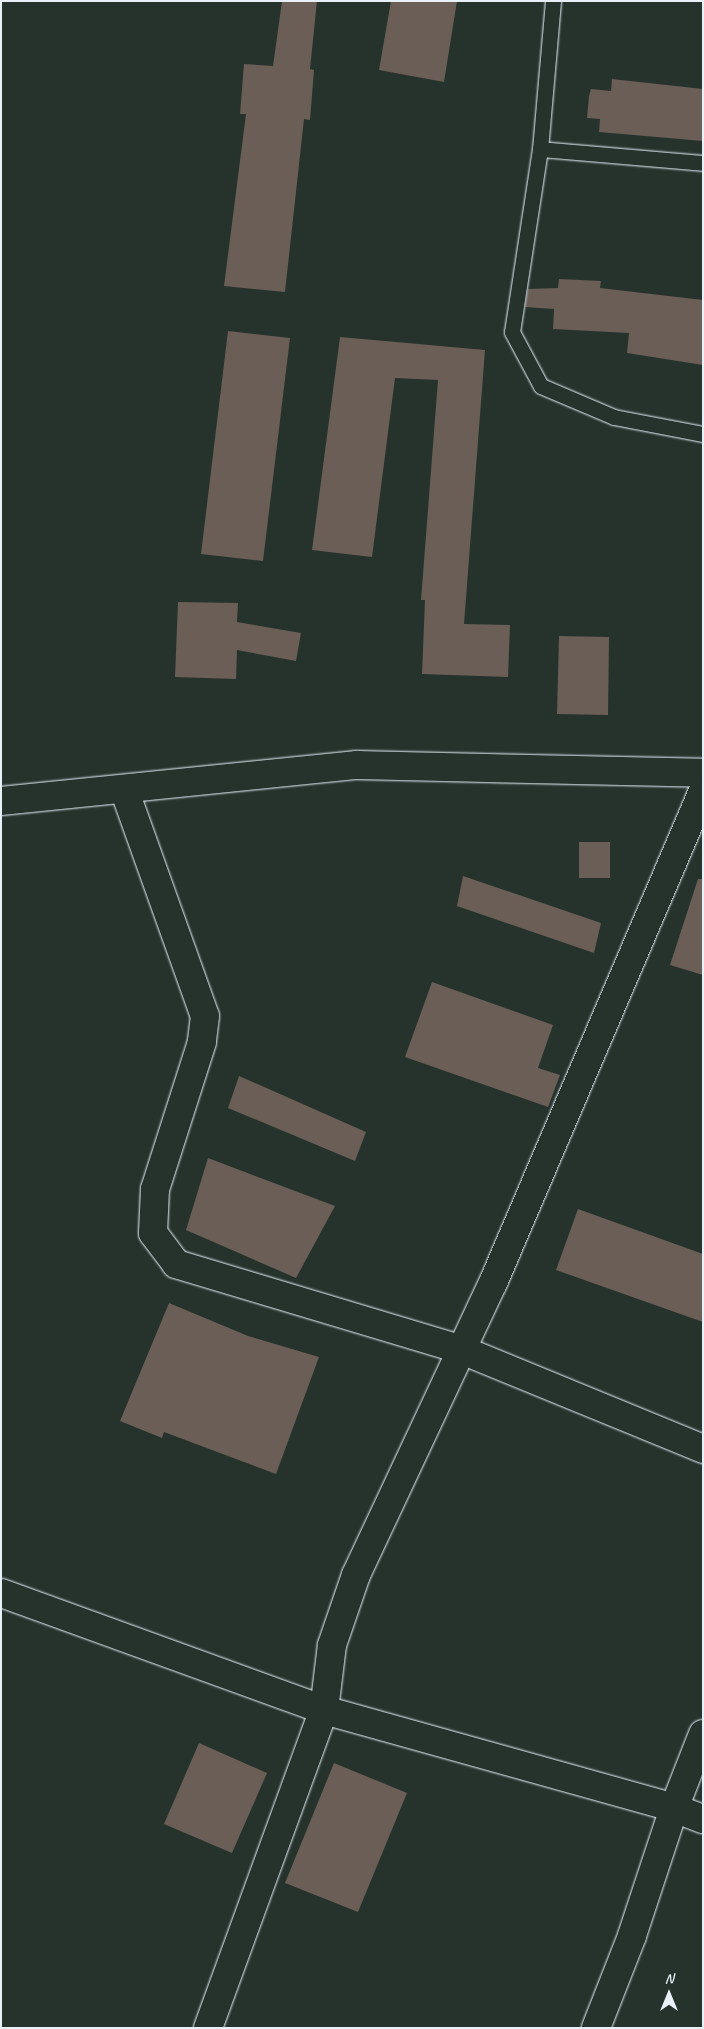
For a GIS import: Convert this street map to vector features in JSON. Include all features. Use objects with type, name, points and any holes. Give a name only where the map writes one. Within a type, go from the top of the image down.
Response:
[{"type":"street","points":[[1,801],[357,765],[703,773]]},
{"type":"street","points":[[124,789],[205,1016],[202,1042],[155,1189],[153,1233],[176,1264],[462,1350],[703,1449]]},
{"type":"street","points":[[208,2028],[324,1710],[332,1645],[356,1575],[462,1350],[703,791]]},
{"type":"street","points":[[1,1593],[324,1710],[674,1808],[703,1819]]},
{"type":"street","points":[[596,2028],[632,1936],[674,1808],[703,1734]]},
{"type":"lane","points":[[553,1],[540,149],[512,332],[541,386],[614,417],[703,434]]},
{"type":"lane","points":[[540,149],[703,163]]},
{"type":"building","points":[[282,1],[317,1],[310,69],[314,70],[310,120],[304,119],[285,292],[224,286],[246,114],[240,114],[244,64],[273,66]]},
{"type":"building","points":[[391,1],[457,1],[444,82],[379,70]]},
{"type":"building","points":[[612,79],[703,89],[703,141],[599,132],[600,119],[587,118],[589,96],[591,89],[611,91]]},
{"type":"building","points":[[559,279],[601,281],[600,288],[703,300],[703,365],[627,353],[629,333],[553,329],[554,309],[525,307],[528,289],[558,288]]},
{"type":"building","points":[[228,331],[290,338],[263,561],[201,554]]},
{"type":"building","points":[[340,337],[485,350],[464,624],[510,625],[508,677],[422,674],[425,600],[421,600],[438,380],[395,378],[372,557],[312,550]]},
{"type":"building","points":[[178,602],[238,603],[237,622],[301,633],[296,661],[237,650],[236,679],[175,677]]},
{"type":"building","points":[[559,636],[609,637],[608,715],[557,714]]},
{"type":"building","points":[[579,842],[610,842],[610,878],[579,878]]},
{"type":"building","points":[[463,876],[601,923],[594,953],[457,906]]},
{"type":"building","points":[[698,879],[703,879],[703,975],[670,965]]},
{"type":"building","points":[[432,982],[553,1025],[538,1068],[560,1075],[548,1107],[405,1057]]},
{"type":"building","points":[[239,1076],[366,1132],[355,1161],[228,1108]]},
{"type":"building","points":[[208,1158],[335,1206],[296,1278],[186,1230]]},
{"type":"building","points":[[578,1209],[703,1254],[703,1322],[556,1270]]},
{"type":"building","points":[[169,1303],[248,1336],[319,1357],[276,1474],[164,1432],[162,1438],[120,1421]]},
{"type":"building","points":[[199,1743],[267,1773],[232,1853],[164,1824]]},
{"type":"building","points":[[334,1763],[407,1793],[358,1912],[285,1883]]}]
